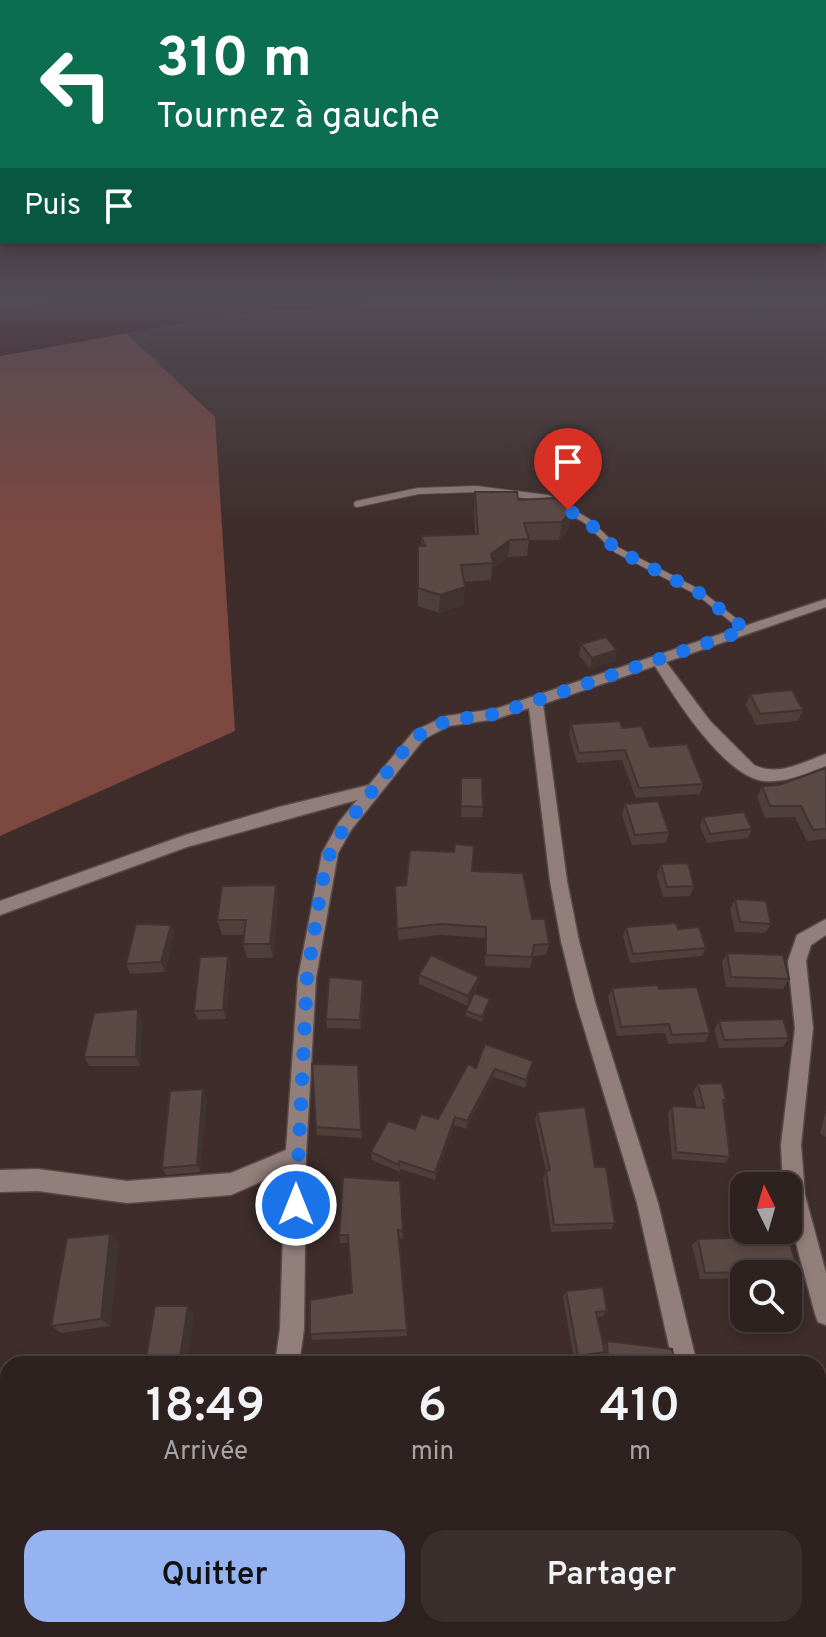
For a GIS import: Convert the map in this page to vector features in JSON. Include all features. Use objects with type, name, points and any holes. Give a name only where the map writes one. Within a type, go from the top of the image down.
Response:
[{"type":"street","points":[[288,1356],[295,1270],[296,1156],[307,978],[322,883],[330,853],[345,826],[419,735],[446,721],[496,714],[825,604]]},
{"type":"street","points":[[659,661],[687,701],[733,758],[746,769],[761,776],[778,775],[826,760]]},
{"type":"street","points":[[535,700],[569,940],[591,1030],[642,1182],[683,1356]]},
{"type":"street","points":[[0,908],[107,865],[234,824],[375,790]]},
{"type":"street","points":[[826,926],[803,940],[797,961],[804,1028],[791,1145],[794,1195],[826,1314]]},
{"type":"street","points":[[0,1181],[38,1180],[127,1192],[231,1184],[296,1156]]},
{"type":"lane","points":[[357,504],[418,491],[510,491],[548,498],[587,521],[617,550],[698,592],[746,630]]},
{"type":"shaded area","points":[[0,376],[172,376],[215,417],[235,731],[0,836]]},
{"type":"building","points":[[475,492],[517,492],[518,500],[555,498],[571,511],[562,522],[524,523],[529,539],[510,540],[491,554],[493,563],[461,565],[465,587],[440,595],[418,588],[418,546],[425,546],[421,536],[478,534]]},
{"type":"building","points":[[606,637],[617,650],[592,658],[581,644]]},
{"type":"building","points":[[792,690],[803,710],[760,714],[750,694]]},
{"type":"building","points":[[620,721],[622,728],[642,726],[650,747],[687,744],[703,784],[639,788],[625,750],[579,753],[571,724]]},
{"type":"building","points":[[826,768],[826,829],[813,830],[801,806],[770,806],[762,786],[779,785]]},
{"type":"building","points":[[461,778],[482,778],[483,807],[461,806]]},
{"type":"building","points":[[658,801],[669,832],[635,835],[625,804]]},
{"type":"building","points":[[744,812],[752,829],[710,834],[703,817]]},
{"type":"building","points":[[455,844],[474,846],[472,871],[523,873],[532,919],[545,919],[549,944],[534,945],[532,957],[486,955],[486,927],[440,924],[397,929],[395,886],[406,885],[410,850],[454,852]]},
{"type":"building","points":[[688,863],[694,886],[667,887],[661,864]]},
{"type":"building","points":[[276,885],[270,944],[243,944],[246,920],[217,920],[222,886]]},
{"type":"building","points":[[735,899],[766,901],[771,924],[740,922]]},
{"type":"building","points":[[676,923],[678,929],[699,927],[706,948],[633,954],[626,927]]},
{"type":"building","points":[[136,924],[171,925],[161,962],[126,964]]},
{"type":"building","points":[[727,953],[783,955],[789,979],[731,977]]},
{"type":"building","points":[[431,955],[479,977],[468,996],[419,975]]},
{"type":"building","points":[[228,956],[223,1010],[194,1011],[200,957]]},
{"type":"building","points":[[329,977],[363,980],[360,1020],[326,1019]]},
{"type":"building","points":[[658,985],[659,989],[697,987],[710,1033],[672,1035],[669,1024],[621,1027],[612,988]]},
{"type":"building","points":[[474,993],[490,999],[482,1017],[466,1011]]},
{"type":"building","points":[[138,1009],[136,1057],[84,1057],[94,1013]]},
{"type":"building","points":[[783,1019],[789,1038],[724,1040],[719,1021]]},
{"type":"building","points":[[485,1044],[533,1061],[526,1080],[495,1069],[467,1121],[455,1117],[435,1173],[399,1161],[399,1165],[371,1152],[388,1121],[415,1129],[421,1114],[438,1119],[468,1064],[476,1068]]},
{"type":"building","points":[[312,1064],[358,1065],[361,1130],[316,1127]]},
{"type":"building","points":[[722,1083],[730,1157],[676,1152],[672,1106],[704,1108],[698,1084]]},
{"type":"building","points":[[203,1089],[197,1165],[162,1168],[170,1091]]},
{"type":"building","points":[[585,1107],[595,1167],[606,1167],[615,1223],[554,1225],[546,1171],[550,1170],[537,1112]]},
{"type":"building","points":[[343,1177],[400,1181],[403,1231],[398,1230],[407,1330],[310,1334],[310,1300],[352,1293],[348,1235],[339,1235]]},
{"type":"building","points":[[110,1234],[101,1319],[51,1326],[67,1238]]},
{"type":"building","points":[[730,1238],[730,1244],[790,1244],[795,1260],[730,1260],[730,1272],[705,1273],[698,1239]]},
{"type":"building","points":[[603,1287],[607,1311],[596,1312],[605,1352],[578,1356],[566,1291]]},
{"type":"building","points":[[155,1306],[188,1306],[180,1356],[146,1356]]},
{"type":"building","points":[[607,1341],[672,1349],[673,1356],[608,1356]]},
{"type":"route","points":[[296,1205],[307,978],[322,883],[330,853],[345,826],[406,748],[419,735],[446,721],[496,714],[746,630],[698,592],[617,550],[587,521],[568,510]]}]
